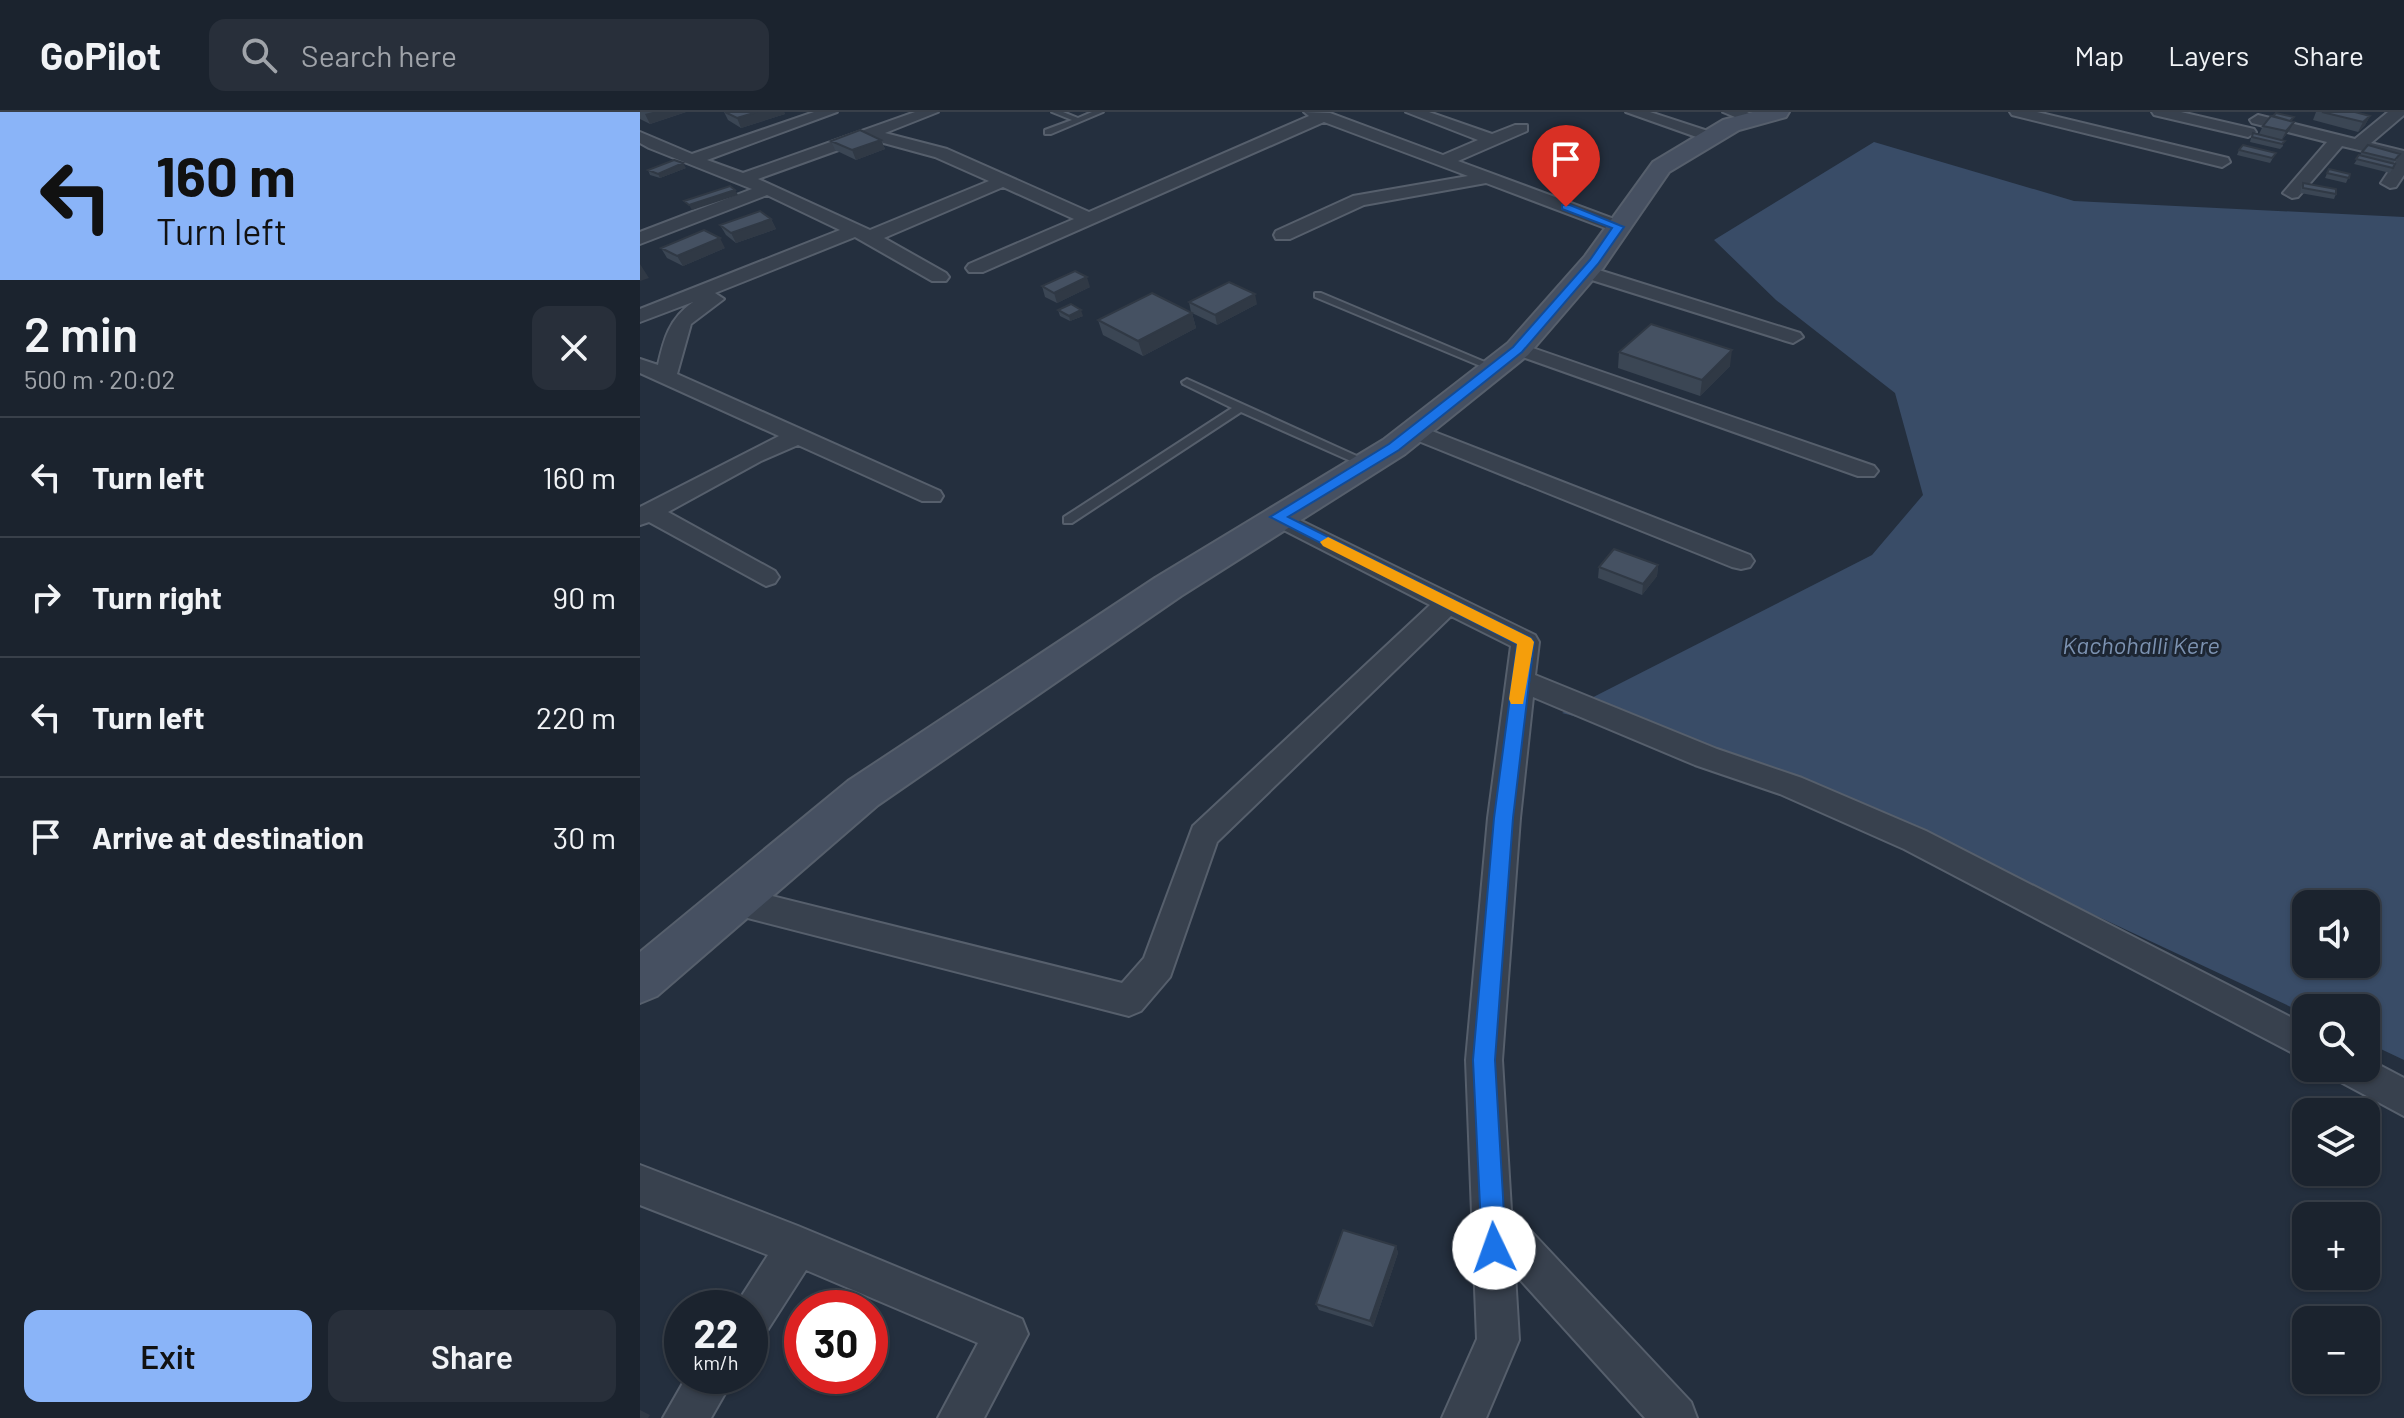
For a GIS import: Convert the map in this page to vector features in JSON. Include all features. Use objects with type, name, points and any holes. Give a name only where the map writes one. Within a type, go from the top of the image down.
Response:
[{"type":"street","points":[[694,159],[829,112]]},
{"type":"street","points":[[743,179],[930,112]]},
{"type":"street","points":[[1414,112],[1492,140]]},
{"type":"street","points":[[1634,112],[1743,120]]},
{"type":"street","points":[[2018,112],[2222,162]]},
{"type":"street","points":[[2160,112],[2257,121],[2404,156]]},
{"type":"street","points":[[2358,145],[2398,112]]},
{"type":"street","points":[[976,268],[1318,114],[1619,227]]},
{"type":"street","points":[[640,981],[863,793],[1168,587],[1414,431],[1506,358],[1586,272],[1661,167],[1743,120]]},
{"type":"street","points":[[2208,179],[2257,121]]},
{"type":"street","points":[[1443,161],[1521,128]]},
{"type":"street","points":[[872,135],[941,153],[1089,219]]},
{"type":"street","points":[[2292,193],[2338,140]]},
{"type":"street","points":[[644,142],[768,189],[863,234],[939,277]]},
{"type":"street","points":[[2390,183],[2404,162]]},
{"type":"street","points":[[1283,235],[1359,200],[1487,178]]},
{"type":"street","points":[[640,316],[742,275],[863,234],[1003,181]]},
{"type":"street","points":[[640,238],[768,189]]},
{"type":"street","points":[[1586,272],[1793,337]]},
{"type":"street","points":[[666,376],[672,341],[688,313],[736,290],[747,281],[742,275]]},
{"type":"street","points":[[1506,358],[1866,471]]},
{"type":"street","points":[[640,365],[931,496]]},
{"type":"street","points":[[1414,431],[1741,561]]},
{"type":"street","points":[[645,514],[753,456],[799,436]]},
{"type":"street","points":[[645,514],[766,577]]},
{"type":"street","points":[[1277,517],[1525,642],[1504,818],[1484,1060],[1498,1340],[1464,1418]]},
{"type":"street","points":[[736,901],[1129,1000],[1158,966],[1204,835],[1449,603]]},
{"type":"street","points":[[1520,680],[1706,757],[1791,786],[1915,840],[2292,1036]]},
{"type":"street","points":[[2375,1082],[2404,1098]]},
{"type":"street","points":[[640,1185],[798,1246],[1007,1334],[960,1418]]},
{"type":"street","points":[[1492,1218],[1675,1418]]},
{"type":"street","points":[[768,1292],[798,1246]]},
{"type":"street","points":[[685,1418],[701,1394]]},
{"type":"lane","points":[[1056,112],[1078,120]]},
{"type":"lane","points":[[1048,132],[1099,112]]},
{"type":"lane","points":[[1318,295],[1506,358]]},
{"type":"lane","points":[[1187,382],[1366,464]]},
{"type":"lane","points":[[1068,520],[1240,408]]},
{"type":"water","name":"Kachohalli Kere","points":[[1874,142],[2074,201],[2404,217],[2404,1060],[2380,1049],[2380,994],[2292,994],[2292,1007],[1791,773],[1562,713],[1872,555],[1923,495],[1895,393],[1776,300],[1714,240]]},
{"type":"building","points":[[725,112],[757,112],[737,118]]},
{"type":"building","points":[[2322,112],[2355,112],[2370,116],[2363,122]]},
{"type":"building","points":[[2276,113],[2294,117],[2290,121],[2273,116]]},
{"type":"building","points":[[2271,116],[2294,122],[2286,131],[2263,126]]},
{"type":"building","points":[[860,130],[881,140],[852,150],[831,141]]},
{"type":"building","points":[[2253,133],[2285,141],[2282,144],[2252,137]]},
{"type":"building","points":[[2243,145],[2276,153],[2272,158],[2239,150]]},
{"type":"building","points":[[2368,145],[2400,154],[2395,160],[2362,152]]},
{"type":"building","points":[[2359,155],[2395,164],[2393,168],[2356,159]]},
{"type":"building","points":[[674,160],[683,163],[658,174],[648,170]]},
{"type":"building","points":[[2329,169],[2350,174],[2349,178],[2327,173]]},
{"type":"building","points":[[2303,183],[2336,189],[2336,194],[2303,188]]},
{"type":"building","points":[[730,186],[735,190],[689,205],[684,201]]},
{"type":"building","points":[[760,211],[771,219],[731,233],[720,225]]},
{"type":"building","points":[[704,230],[720,238],[677,256],[661,248]]},
{"type":"building","points":[[1075,271],[1087,277],[1054,293],[1042,286]]},
{"type":"building","points":[[1229,282],[1255,294],[1215,315],[1189,302]]},
{"type":"building","points":[[1152,293],[1192,313],[1138,341],[1098,320]]},
{"type":"building","points":[[1071,304],[1081,310],[1069,316],[1058,310]]},
{"type":"building","points":[[1651,324],[1732,350],[1702,380],[1619,352]]},
{"type":"building","points":[[1614,549],[1658,565],[1643,584],[1599,567]]},
{"type":"building","points":[[1343,1230],[1396,1246],[1370,1321],[1316,1304]]},
{"type":"slow traffic","points":[[1328,542],[1525,642],[1517,699]]},
{"type":"route","points":[[1494,1248],[1484,1060],[1504,818],[1525,642],[1277,517],[1394,447],[1518,349],[1594,262],[1619,227],[1566,207]]}]
